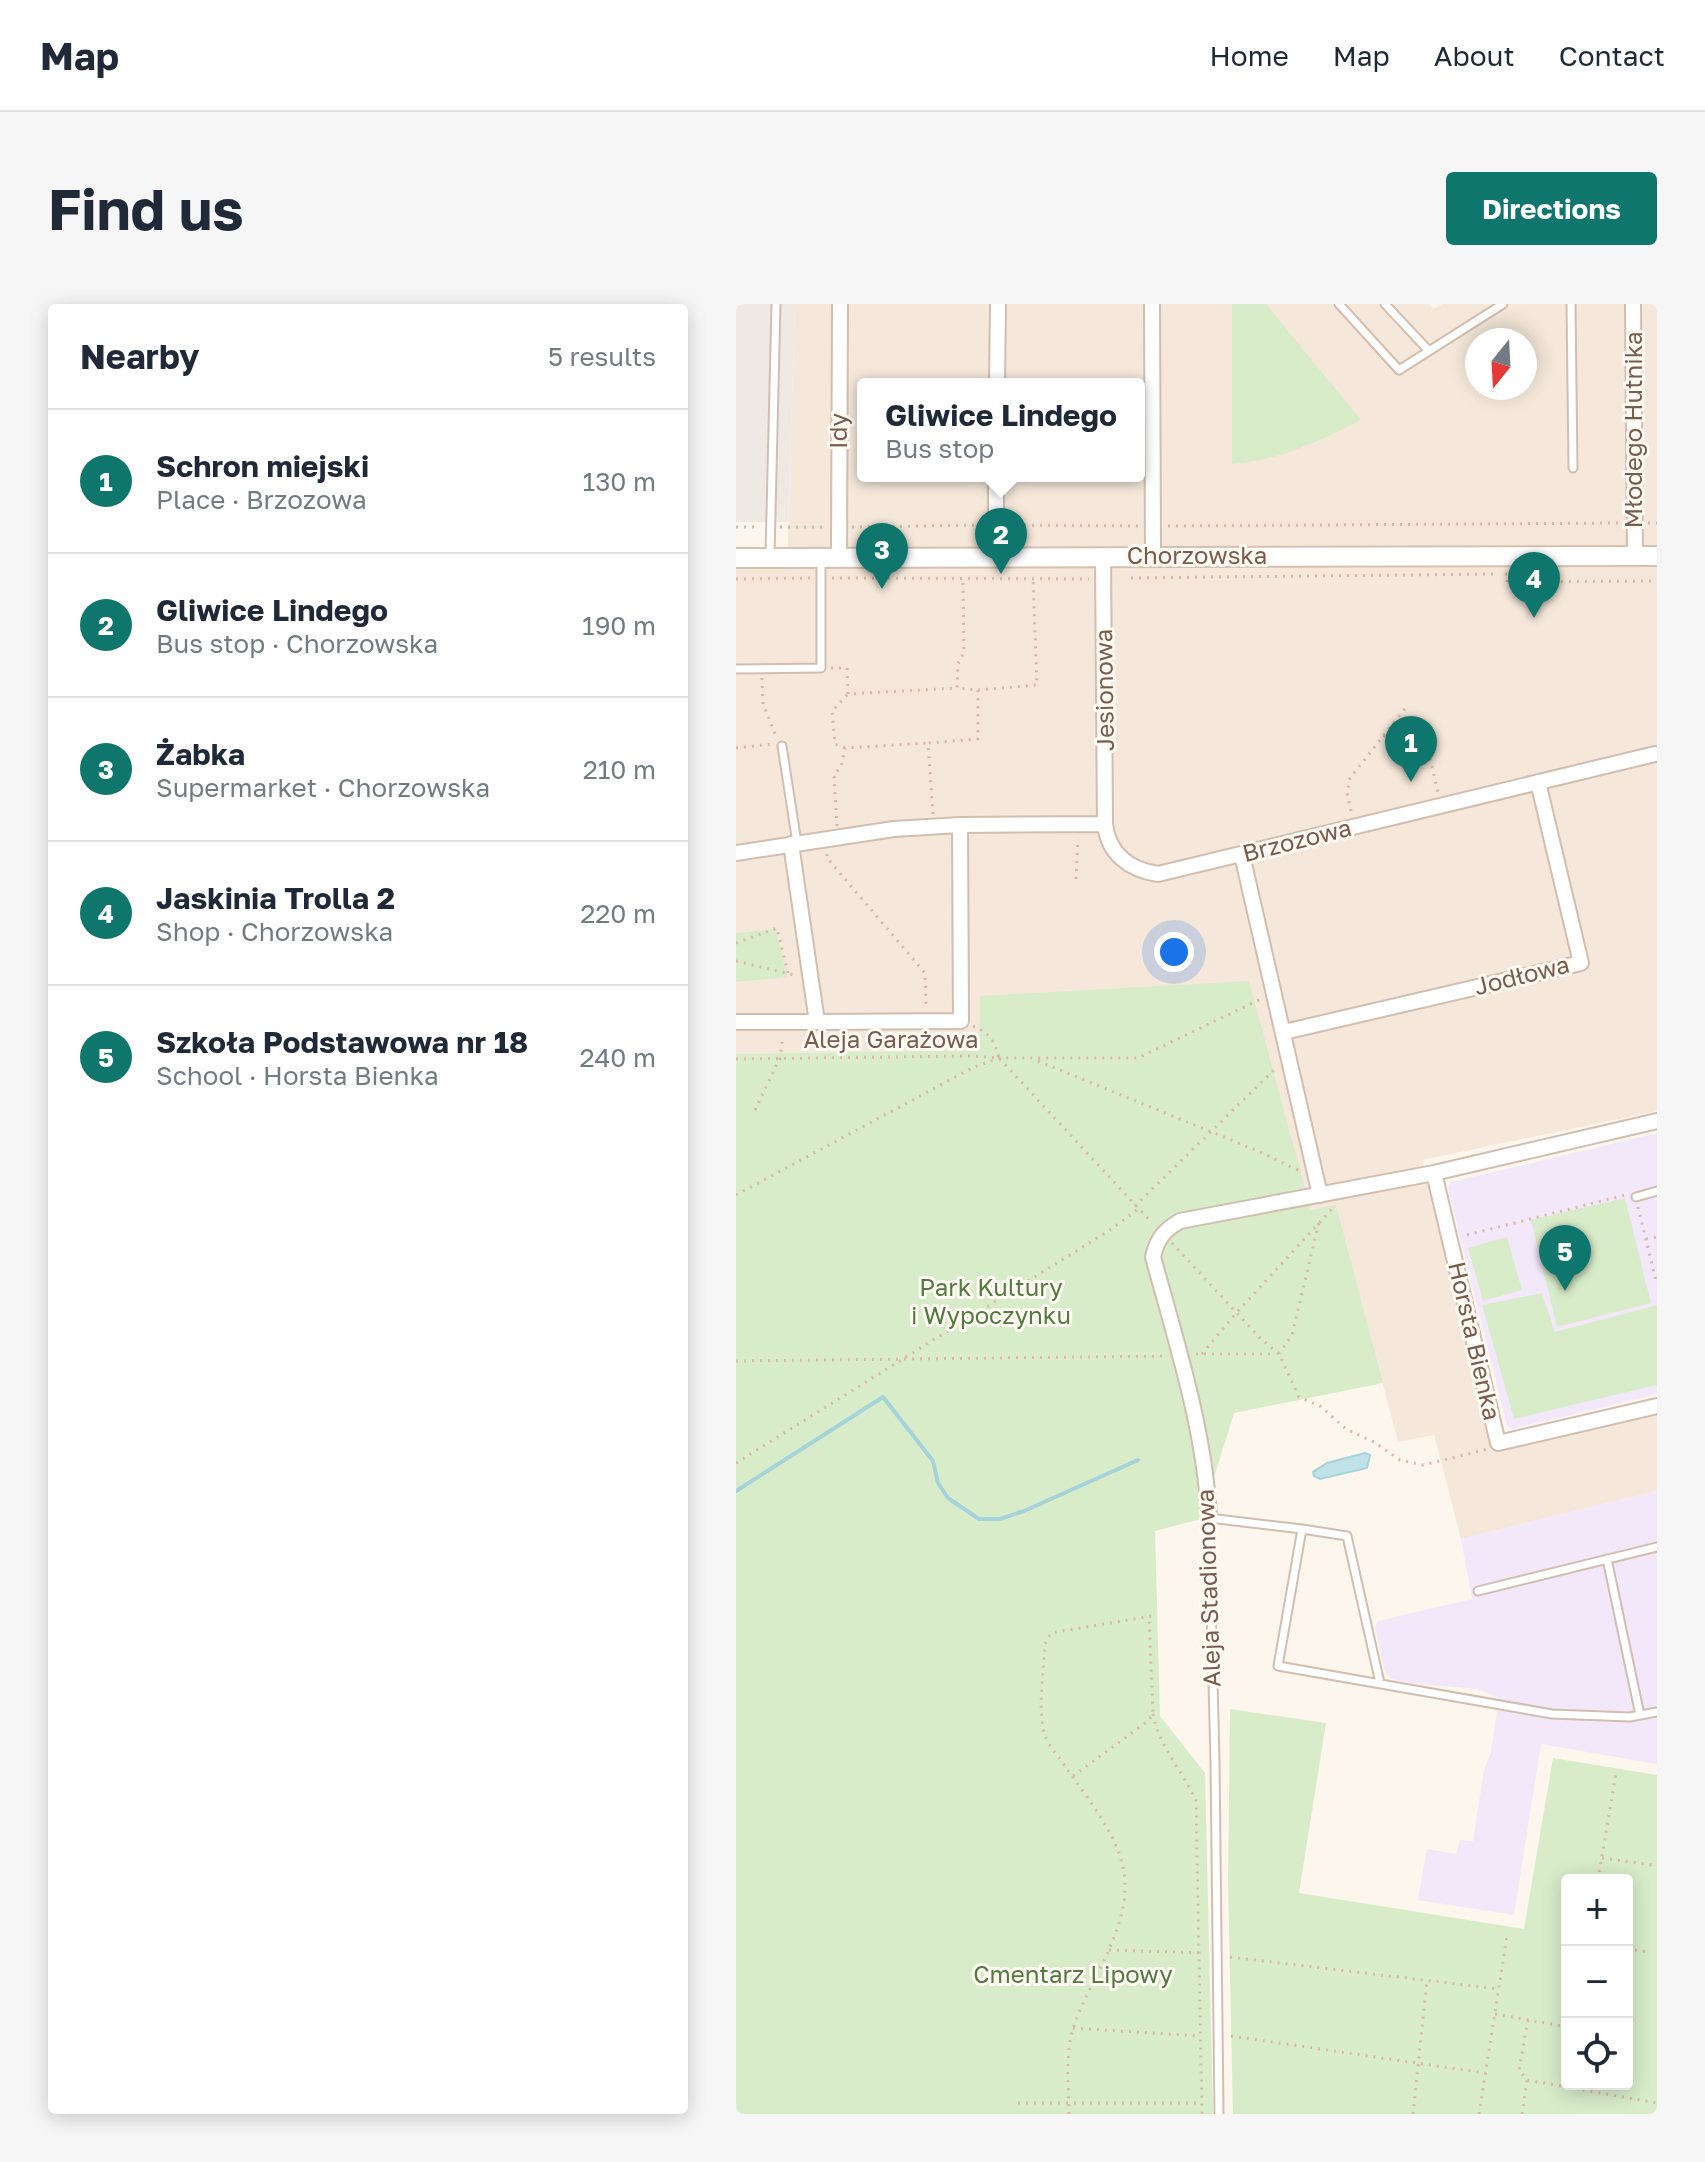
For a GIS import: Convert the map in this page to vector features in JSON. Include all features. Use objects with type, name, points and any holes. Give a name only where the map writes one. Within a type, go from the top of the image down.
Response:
[{"type":"main road","name":"Chorzowska","points":[[736,558],[1657,556]]},
{"type":"street","name":"Idy","points":[[830,557],[839,527],[840,304]]},
{"type":"street","points":[[997,378],[998,304]]},
{"type":"street","points":[[1152,304],[1153,556]]},
{"type":"street","name":"Młodego Hutnika","points":[[1633,304],[1635,556]]},
{"type":"street","points":[[996,482],[996,557]]},
{"type":"street","name":"Jesionowa","points":[[1103,556],[1105,824]]},
{"type":"street","name":"Brzozowa","points":[[1105,824],[1114,851],[1132,867],[1145,872],[1172,872],[1655,754]]},
{"type":"street","name":"Jodłowa","points":[[1284,1032],[1581,963],[1538,782]]},
{"type":"street","points":[[736,853],[858,832],[960,825],[1105,824]]},
{"type":"street","points":[[736,1022],[961,1021],[960,825]]},
{"type":"street","points":[[794,844],[817,1022]]},
{"type":"street","points":[[1242,855],[1320,1195]]},
{"type":"street","points":[[1162,1233],[1180,1221],[1434,1173],[1657,1121]]},
{"type":"street","name":"Horsta Bienka","points":[[1434,1173],[1498,1443],[1657,1406]]},
{"type":"street","name":"Aleja Stadionowa","points":[[1162,1233],[1153,1257],[1180,1356],[1204,1469],[1209,1518]]},
{"type":"lane","points":[[770,557],[776,304]]},
{"type":"lane","points":[[1339,304],[1399,370],[1503,304]]},
{"type":"lane","points":[[1385,304],[1429,351]]},
{"type":"lane","points":[[1571,304],[1573,468]]},
{"type":"lane","points":[[736,669],[821,668],[821,578],[830,557]]},
{"type":"lane","points":[[782,746],[794,844]]},
{"type":"lane","points":[[1636,1197],[1657,1191]]},
{"type":"lane","points":[[1209,1518],[1347,1536],[1380,1683]]},
{"type":"lane","name":"Aleja Stadionowa","points":[[1209,1518],[1219,2114]]},
{"type":"lane","points":[[1302,1529],[1278,1666],[1552,1714],[1630,1717],[1657,1712]]},
{"type":"lane","points":[[1478,1591],[1657,1547]]},
{"type":"lane","points":[[1607,1559],[1640,1715]]},
{"type":"path","points":[[736,527],[1657,523]]},
{"type":"path","points":[[1131,578],[1507,574],[1507,582],[1657,581]]},
{"type":"path","points":[[957,688],[958,664],[964,652],[963,578]]},
{"type":"path","points":[[978,690],[978,739],[845,748],[835,744],[832,711],[848,694],[1037,685],[1033,578]]},
{"type":"path","points":[[736,579],[1096,579]]},
{"type":"path","points":[[736,748],[780,743],[772,731],[763,704],[761,668]]},
{"type":"path","points":[[821,668],[847,668],[848,694]]},
{"type":"path","points":[[1352,815],[1347,784],[1407,706]]},
{"type":"path","points":[[1382,736],[1423,728],[1439,797]]},
{"type":"path","points":[[928,743],[933,818]]},
{"type":"path","points":[[837,826],[834,774],[841,767],[845,748]]},
{"type":"path","points":[[826,847],[827,858],[925,973],[926,1021]]},
{"type":"path","points":[[736,943],[777,928],[788,973]]},
{"type":"path","points":[[736,961],[802,976]]},
{"type":"path","points":[[736,1195],[972,1068],[999,1058],[1138,1058],[1264,998],[1275,996]]},
{"type":"path","points":[[961,1021],[985,1031],[995,1043],[999,1058]]},
{"type":"path","points":[[755,1110],[780,1058],[783,1022]]},
{"type":"path","name":"Aleja Garażowa","points":[[736,1059],[999,1058],[1136,1207],[1259,1337],[1279,1354]]},
{"type":"path","points":[[1035,1059],[1306,1174]]},
{"type":"path","points":[[736,1463],[1113,1228],[1280,1064]]},
{"type":"path","points":[[1467,1235],[1634,1193],[1657,1285]]},
{"type":"path","points":[[1279,1354],[1202,1354],[1320,1220],[1343,1199]]},
{"type":"path","points":[[1279,1354],[1292,1335],[1320,1220]]},
{"type":"path","points":[[1646,1239],[1657,1237]]},
{"type":"path","points":[[1279,1354],[1299,1397],[1320,1406],[1346,1429],[1374,1442],[1400,1460],[1423,1465],[1494,1448]]},
{"type":"path","points":[[736,1361],[1180,1356]]},
{"type":"path","points":[[1069,2114],[1068,2053],[1073,2028],[1108,1950],[1120,1916],[1125,1886],[1120,1854],[1101,1819],[1046,1738],[1042,1719],[1045,1644],[1051,1633],[1157,1615]]},
{"type":"path","points":[[1149,1616],[1153,1714],[1161,1740],[1188,1782],[1196,1801],[1202,2114]]},
{"type":"path","points":[[1072,1777],[1148,1721],[1153,1714]]},
{"type":"path","points":[[1599,1874],[1616,1773]]},
{"type":"path","points":[[1602,1858],[1652,1865]]},
{"type":"path","points":[[1479,2114],[1507,1936]]},
{"type":"path","points":[[1108,1950],[1209,1953]]},
{"type":"path","points":[[1633,1950],[1648,1952]]},
{"type":"path","points":[[1230,1957],[1499,1989]]},
{"type":"path","points":[[1413,2114],[1427,1980]]},
{"type":"path","points":[[1495,2014],[1561,2026]]},
{"type":"path","points":[[1528,2020],[1519,2070],[1527,2080],[1657,2103]]},
{"type":"path","points":[[1073,2028],[1200,2036]]},
{"type":"path","points":[[1231,2036],[1485,2073]]},
{"type":"path","points":[[1522,2114],[1527,2080]]},
{"type":"path","points":[[1018,2103],[1201,2103]]},
{"type":"shaded area","points":[[736,304],[795,304],[788,522],[736,522]]},
{"type":"shaded area","points":[[795,304],[1429,304],[1433,309],[1442,304],[1657,304],[1657,1111],[1422,1160],[1496,1450],[1657,1414],[1657,1491],[1461,1539],[1434,1435],[1398,1442],[1336,1206],[1311,1210],[980,996],[980,1050],[736,1054],[736,565],[787,564]]},
{"type":"shaded area","points":[[1657,1133],[1657,1394],[1512,1429],[1507,1426],[1448,1188],[1451,1182]]},
{"type":"shaded area","points":[[1657,1491],[1657,1764],[1541,1744],[1514,1915],[1418,1900],[1427,1849],[1456,1854],[1460,1840],[1473,1841],[1499,1698],[1477,1689],[1391,1679],[1384,1669],[1375,1626],[1378,1621],[1472,1599],[1461,1539]]},
{"type":"green space","points":[[1232,304],[1266,304],[1361,420],[1282,454],[1232,464]]},
{"type":"green space","points":[[776,929],[787,977],[736,982],[736,933]]},
{"type":"green space","name":"Park Kultury i Wypoczynku","points":[[1249,981],[1311,1210],[1336,1205],[1383,1383],[1234,1413],[1201,1519],[1155,1531],[1160,1716],[1205,1773],[1213,2114],[736,2114],[736,1054],[979,1050],[980,996]]},
{"type":"green space","points":[[1625,1198],[1651,1303],[1557,1327],[1531,1220]]},
{"type":"green space","points":[[1507,1237],[1522,1290],[1483,1301],[1468,1248]]},
{"type":"green space","points":[[1542,1293],[1555,1332],[1657,1305],[1657,1385],[1514,1419],[1482,1305]]},
{"type":"green space","name":"Cmentarz Lipowy","points":[[1230,1709],[1326,1723],[1299,1893],[1524,1929],[1553,1758],[1657,1775],[1657,2114],[1233,2114],[1228,1883]]},
{"type":"water","points":[[1365,1453],[1370,1455],[1367,1468],[1320,1479],[1314,1476],[1313,1472],[1327,1463]]},
{"type":"waterway","points":[[736,1491],[883,1397],[933,1461],[938,1483],[948,1498],[979,1519],[1000,1519],[1024,1511],[1138,1460]]},
{"type":"place","name":"Gliwice Lindego","points":[[1001,574]]},
{"type":"place","name":"Żabka","points":[[882,589]]},
{"type":"place","name":"Jaskinia Trolla 2","points":[[1534,618]]},
{"type":"place","name":"Schron miejski","points":[[1411,782]]},
{"type":"place","name":"Szkoła Podstawowa nr 18","points":[[1565,1291]]}]
